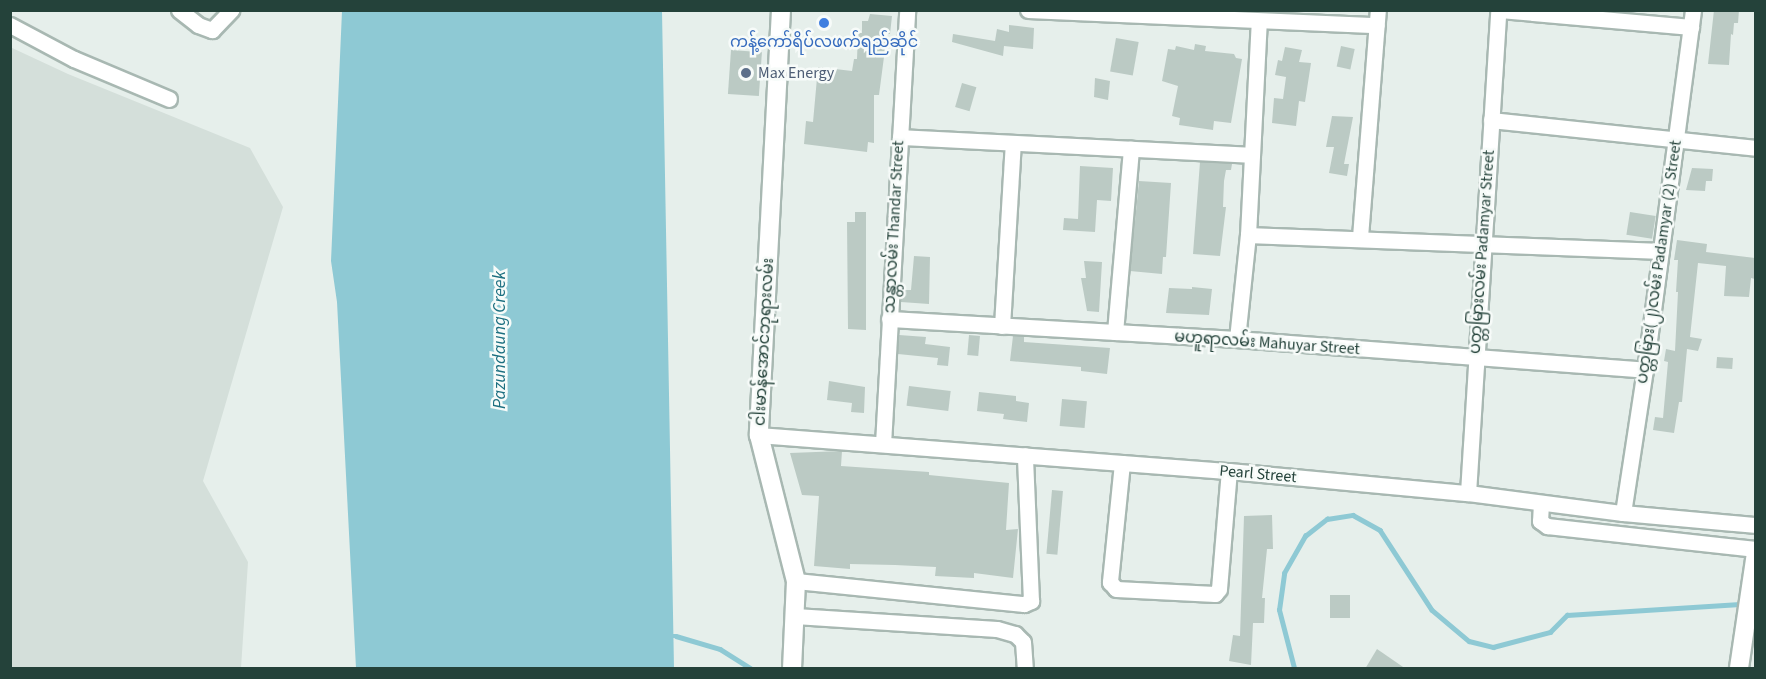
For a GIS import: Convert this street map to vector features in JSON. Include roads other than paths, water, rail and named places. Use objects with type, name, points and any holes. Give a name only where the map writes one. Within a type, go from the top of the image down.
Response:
[{"type":"main road","name":"ငါးမာန်အောင်ဘုရားလမ်း","points":[[781,10],[759,435],[796,581],[792,669]]},
{"type":"main road","points":[[1739,669],[1755,551]]},
{"type":"street","points":[[179,10],[198,25],[212,30],[218,27],[231,10]]},
{"type":"street","name":"သန္တာလမ်း Thandar Street","points":[[883,444],[907,10]]},
{"type":"street","points":[[1028,10],[1259,21],[1377,18],[1360,237]]},
{"type":"street","points":[[1499,10],[1690,27]]},
{"type":"street","name":"ပတ္တမြားလမ်း Padamyar Street","points":[[1468,493],[1499,10]]},
{"type":"street","name":"ပတ္တမြား(၂)လမ်း Padamyar (2) Street","points":[[1623,513],[1645,370],[1693,10]]},
{"type":"street","points":[[1237,339],[1248,235],[1259,21]]},
{"type":"street","points":[[10,25],[74,59],[169,99]]},
{"type":"street","points":[[1491,120],[1755,148]]},
{"type":"street","points":[[900,137],[1252,155]]},
{"type":"street","points":[[1002,326],[1012,143]]},
{"type":"street","points":[[1115,332],[1131,149]]},
{"type":"street","points":[[1248,235],[1360,237],[1483,246],[1661,251]]},
{"type":"street","name":"မဟူရာလမ်း Mahuyar Street","points":[[889,319],[1237,339],[1476,359],[1645,370]]},
{"type":"street","name":"Pearl Street","points":[[759,435],[1229,471],[1468,493],[1623,513],[1755,525]]},
{"type":"street","points":[[796,581],[1024,604],[1031,601],[1025,455]]},
{"type":"street","points":[[1122,463],[1110,582],[1116,589],[1215,594],[1219,589],[1229,471]]},
{"type":"street","points":[[1541,503],[1540,521],[1547,526],[1755,551]]},
{"type":"street","points":[[795,616],[997,629],[1015,634],[1023,642],[1025,669]]},
{"type":"water","name":"Pazundaung Creek","points":[[342,11],[662,11],[674,668],[356,668],[337,302],[331,261]]},
{"type":"waterway","points":[[1294,668],[1279,610],[1284,573],[1305,536],[1327,519],[1353,515],[1380,530],[1432,610],[1469,641],[1493,647],[1550,632],[1567,615],[1744,604]]},
{"type":"waterway","points":[[668,636],[676,636],[720,649],[751,668]]},
{"type":"place","name":"ကန့်ကော်ရိပ်လဖက်ရည်ဆိုင်","points":[[824,23]]},
{"type":"place","name":"Max Energy","points":[[746,73]]}]
